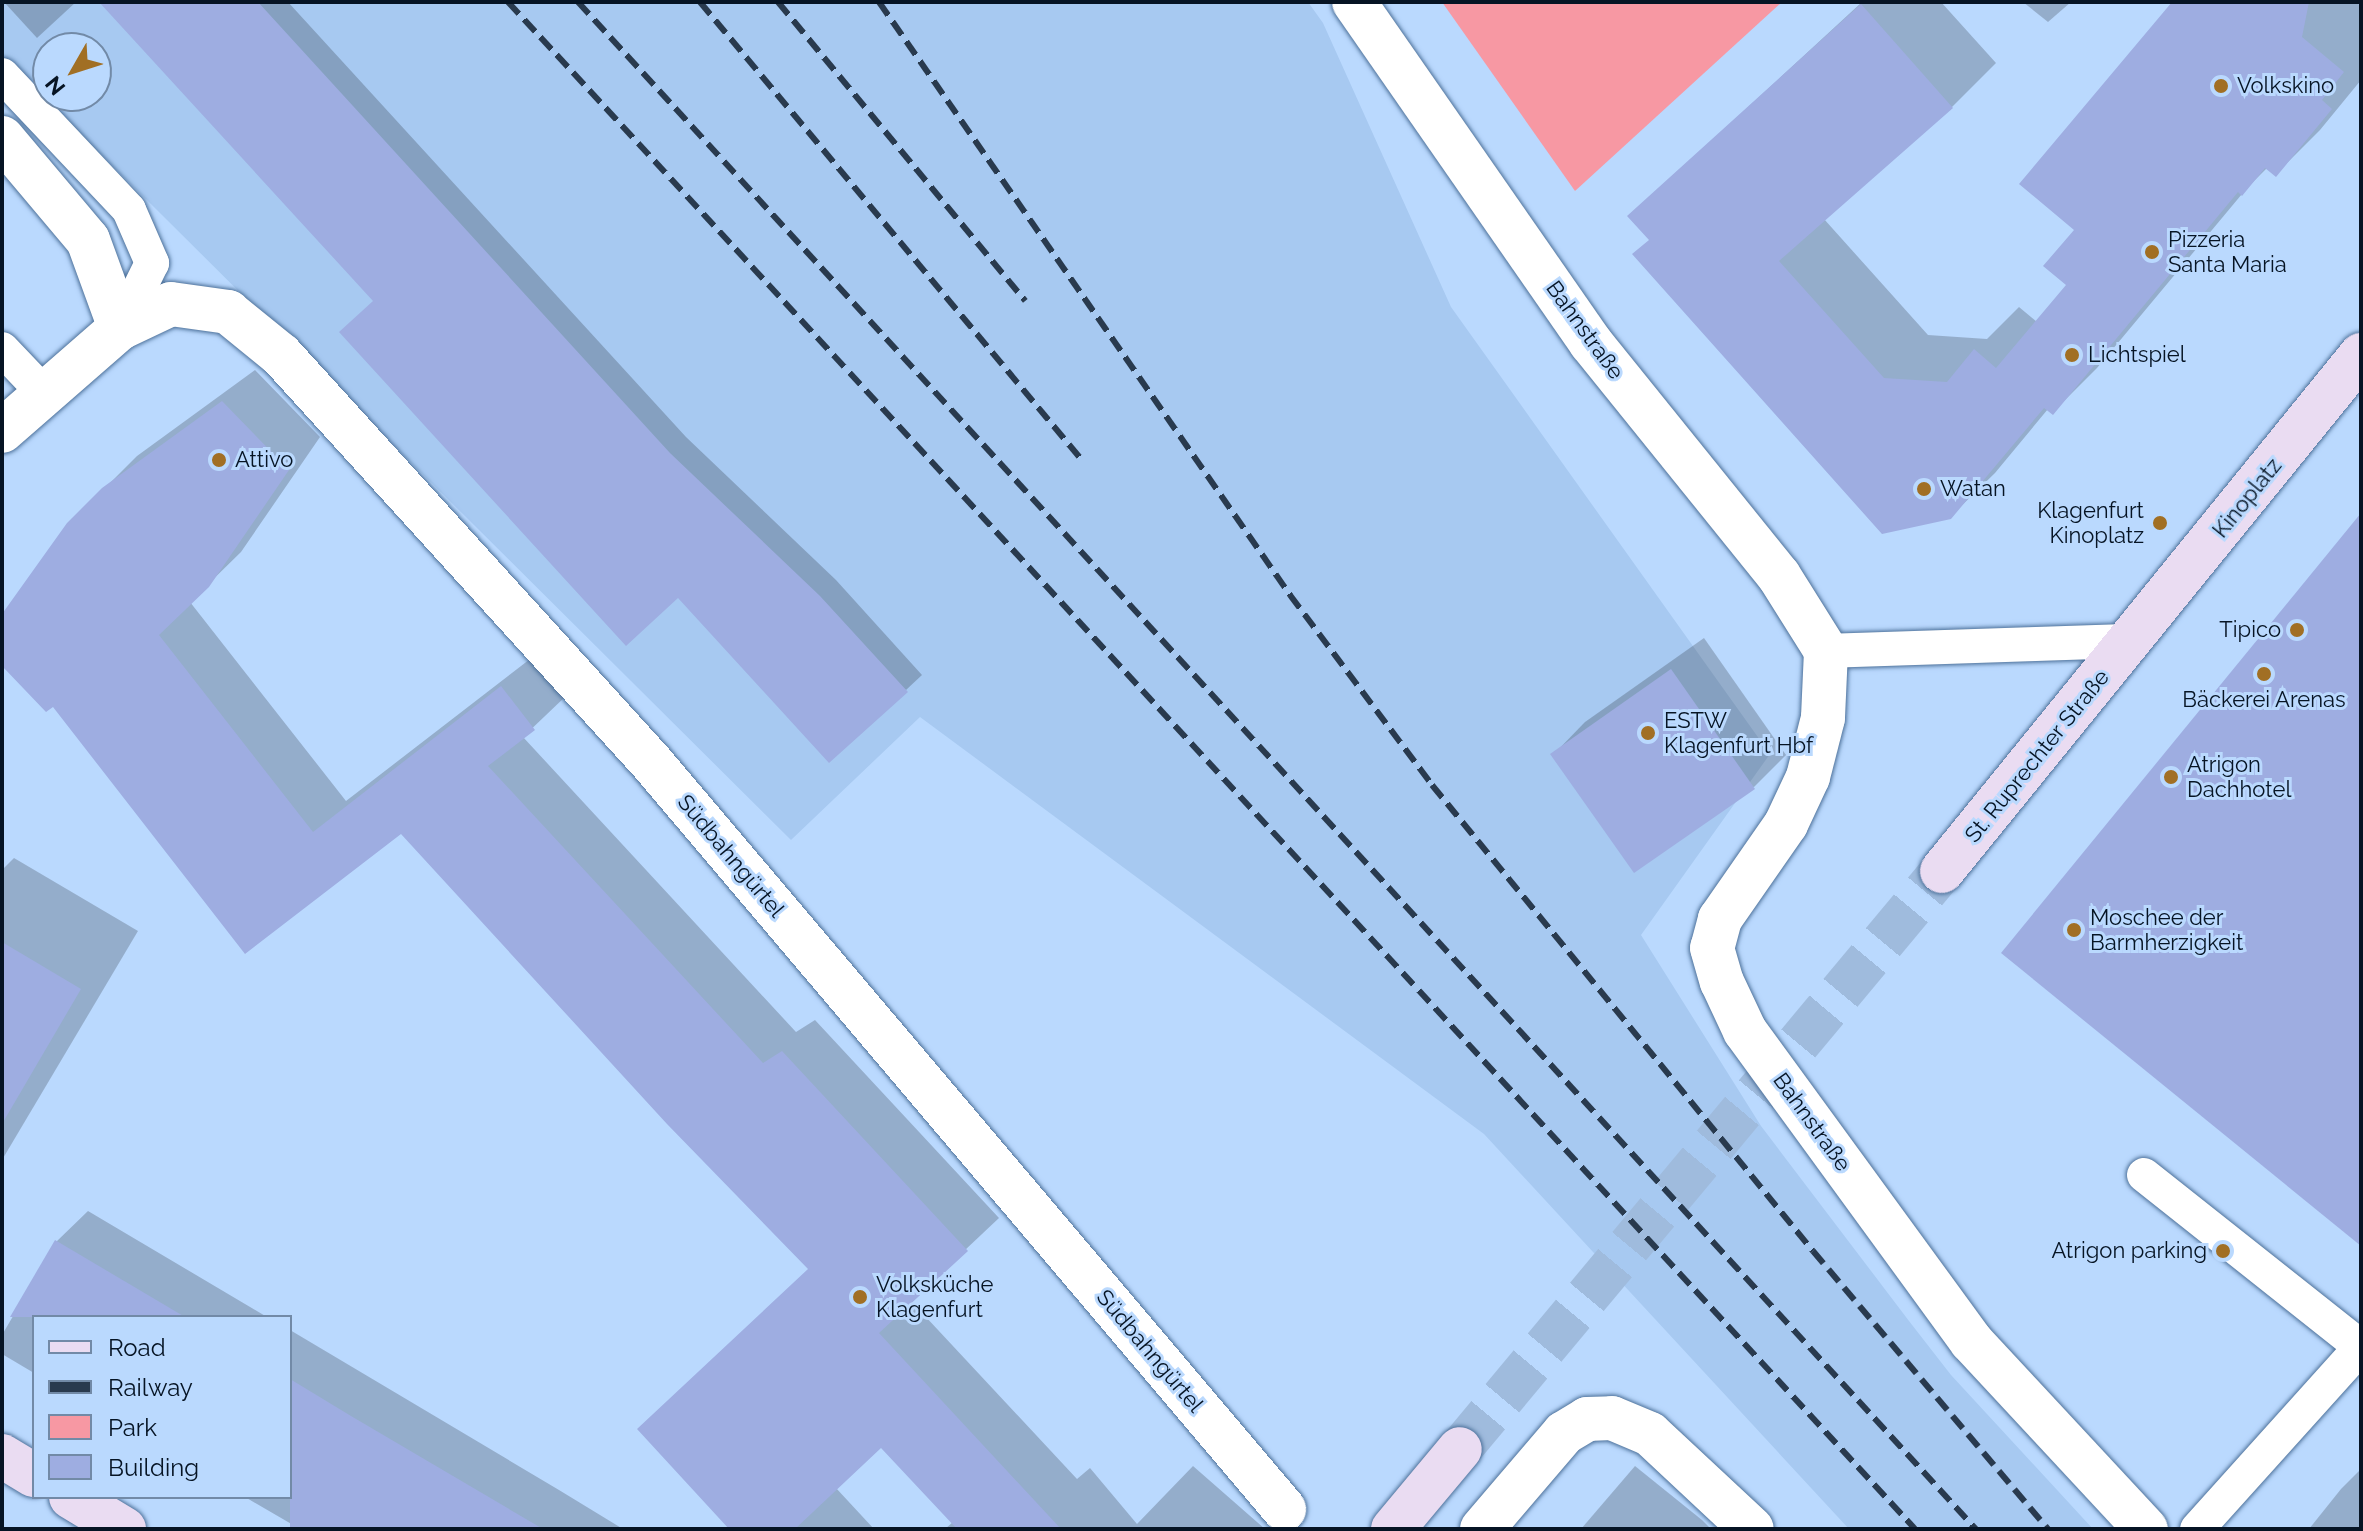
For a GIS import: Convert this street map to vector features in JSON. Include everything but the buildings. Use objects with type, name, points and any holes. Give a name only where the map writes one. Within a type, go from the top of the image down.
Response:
[{"type":"street","name":"Bahnstraße","points":[[1354,2],[1591,343],[1779,576],[1826,651],[1823,718],[1808,777],[1786,824],[1720,919],[1712,948],[1722,982],[1745,1031],[1971,1341],[2146,1529]]},
{"type":"street","points":[[2,138],[88,240],[120,328]]},
{"type":"street","name":"Südbahngürtel","points":[[2,431],[43,392],[120,328],[171,304],[228,312],[281,355],[652,763],[1284,1509]]},
{"type":"street","name":"Kinoplatz","points":[[2132,641],[2361,355]]},
{"type":"street","name":"St. Ruprechter Straße","points":[[1942,871],[2132,641]]},
{"type":"street","points":[[1482,1529],[1564,1433],[1587,1419],[1612,1418],[1650,1434],[1752,1529]]},
{"type":"street","points":[[1393,1529],[1460,1449]]},
{"type":"street","points":[[2,1456],[32,1474]]},
{"type":"street","points":[[74,1499],[124,1529]]},
{"type":"lane","points":[[2,75],[129,210],[152,263],[120,328]]},
{"type":"lane","points":[[2,349],[43,392]]},
{"type":"lane","points":[[1826,651],[2132,641]]},
{"type":"lane","points":[[2144,1175],[2361,1347],[2197,1529]]},
{"type":"shaded area","points":[[2,2],[1308,2],[1323,23],[1451,307],[1770,754],[1641,935],[1761,1126],[1909,1321],[1951,1375],[2093,1529],[1849,1529],[1484,1134],[920,717],[791,840],[58,112],[112,112],[112,32],[32,32],[32,86],[2,56]]},
{"type":"green space","points":[[1442,2],[1782,2],[1575,191]]},
{"type":"tunnel","points":[[1460,1449],[1942,871]]},
{"type":"railway","points":[[508,2],[1915,1529]]},
{"type":"railway","points":[[578,2],[1976,1529]]},
{"type":"railway","points":[[700,2],[1081,459]]},
{"type":"railway","points":[[778,2],[1025,301]]},
{"type":"railway","points":[[879,2],[1290,595],[1432,785],[1813,1251],[2048,1529]]},
{"type":"place","name":"Volkskino","points":[[2221,86]]},
{"type":"place","name":"Pizzeria Santa Maria","points":[[2152,252]]},
{"type":"place","name":"Lichtspiel","points":[[2072,355]]},
{"type":"place","name":"Attivo","points":[[219,460]]},
{"type":"place","name":"Watan","points":[[1924,489]]},
{"type":"place","name":"Klagenfurt Kinoplatz","points":[[2160,523]]},
{"type":"place","name":"Tipico","points":[[2297,630]]},
{"type":"place","name":"Bäckerei Arenas","points":[[2264,674]]},
{"type":"place","name":"ESTW Klagenfurt Hbf","points":[[1648,733]]},
{"type":"place","name":"Atrigon Dachhotel","points":[[2171,777]]},
{"type":"place","name":"Moschee der Barmherzigkeit","points":[[2074,930]]},
{"type":"place","name":"Atrigon parking","points":[[2223,1251]]},
{"type":"place","name":"Volksküche Klagenfurt","points":[[860,1297]]}]
